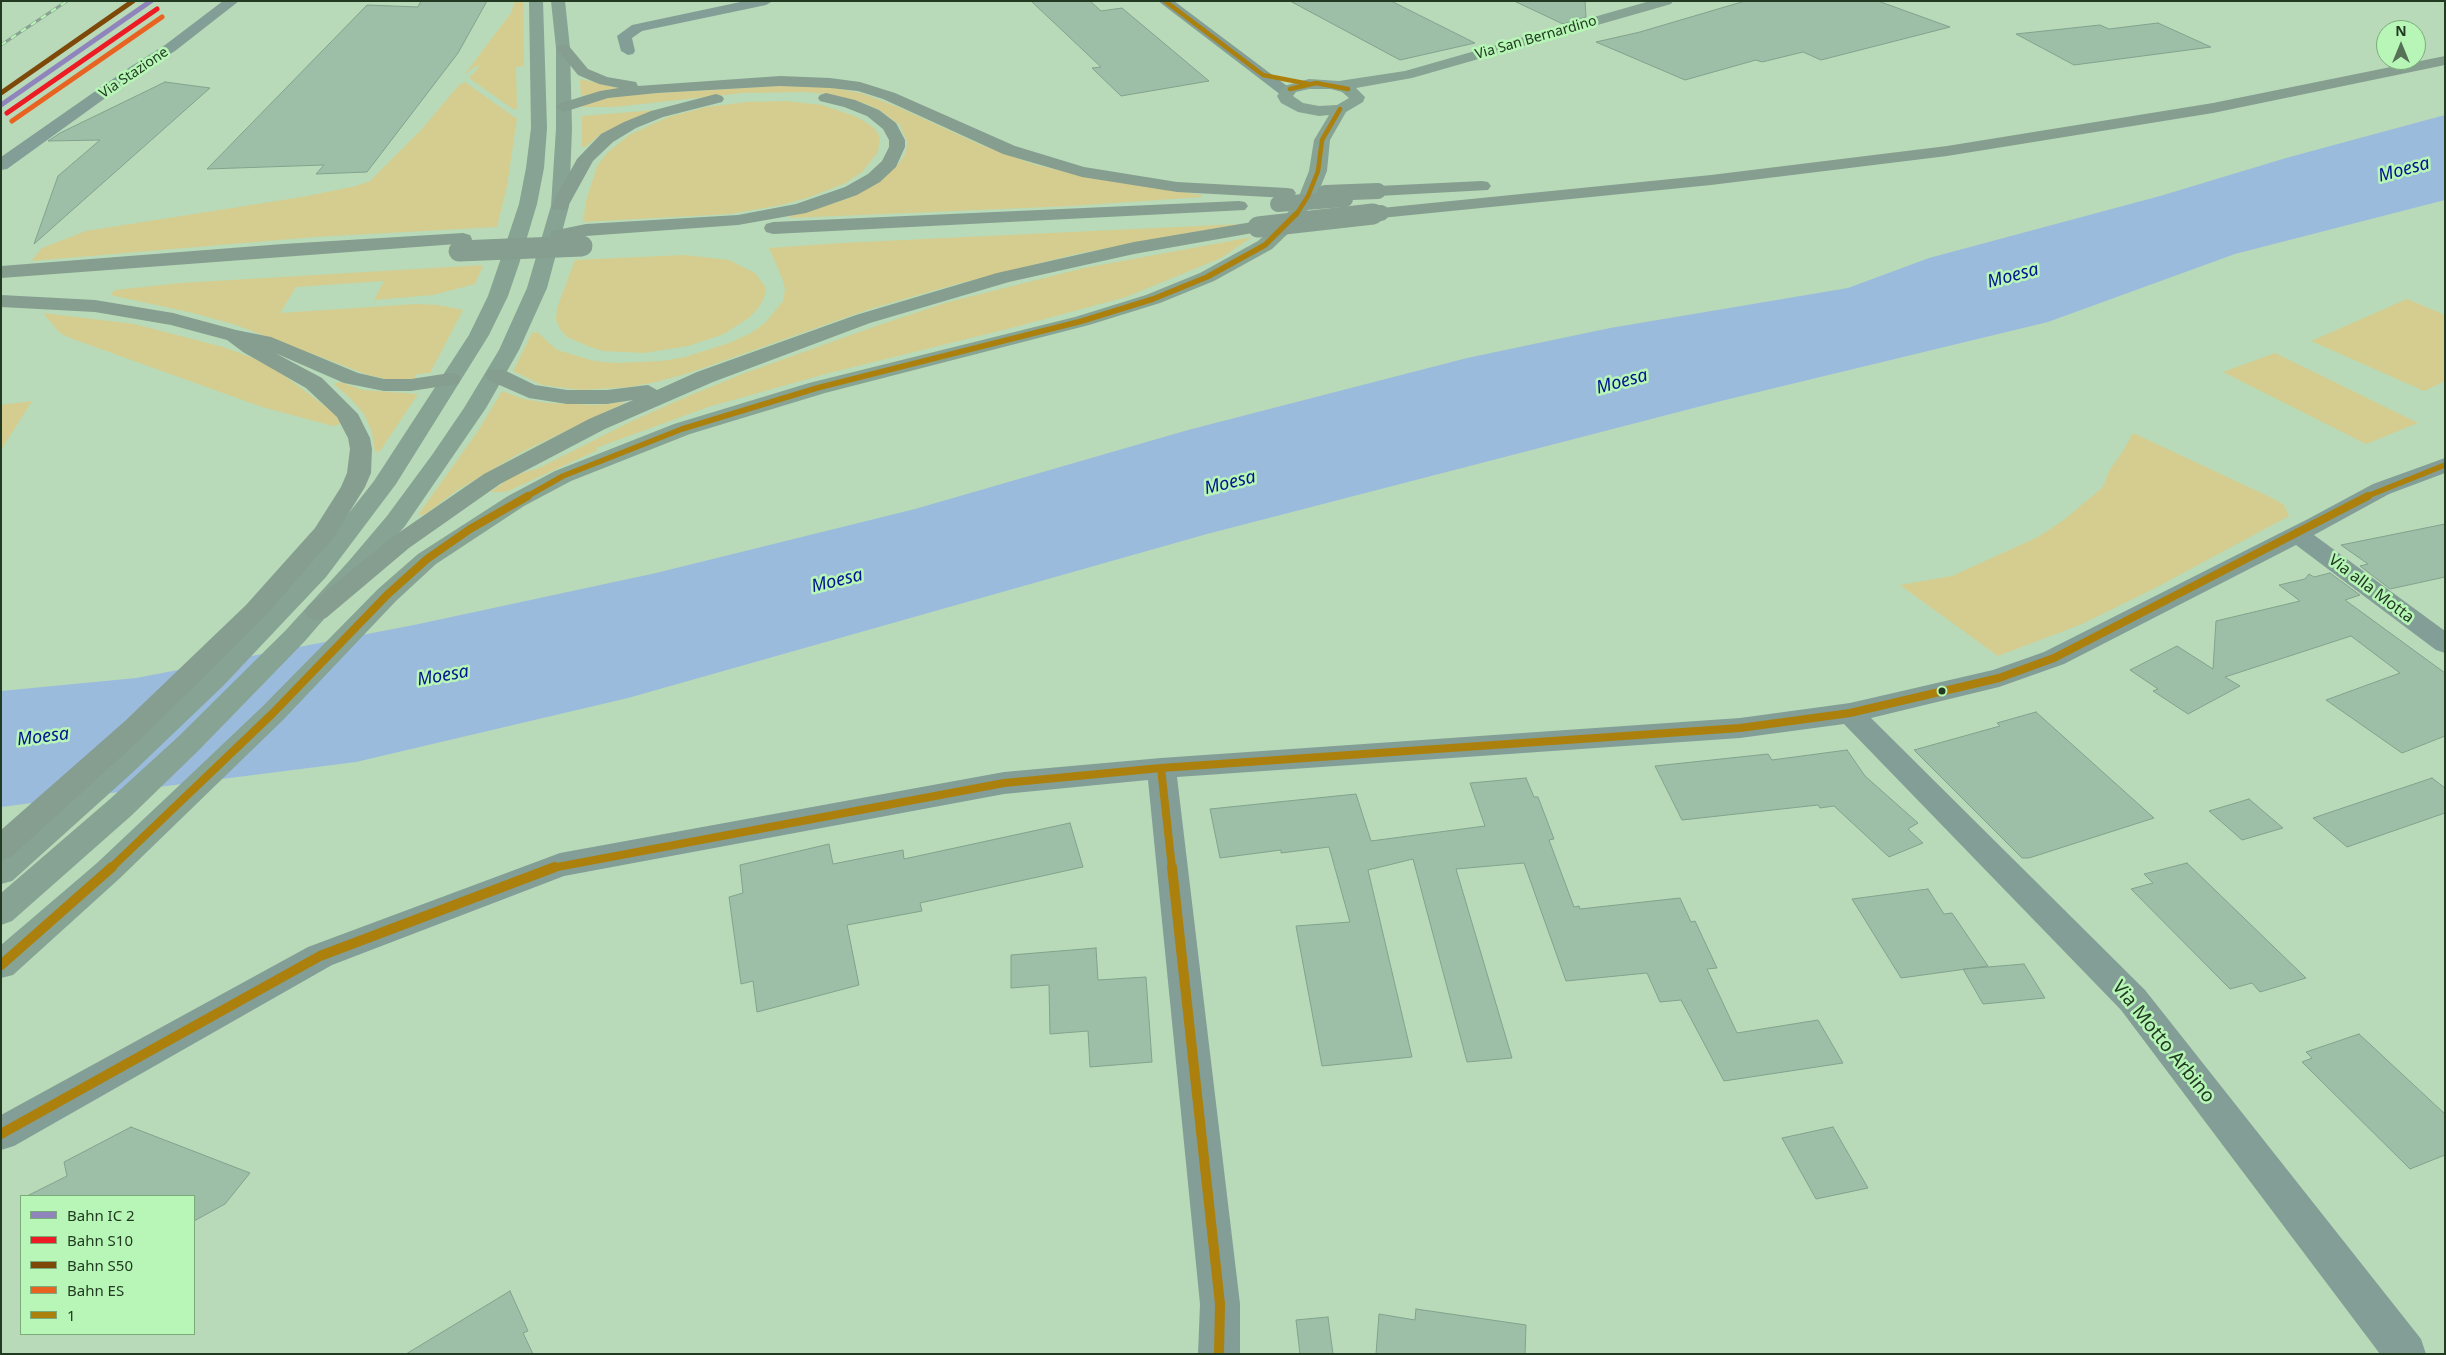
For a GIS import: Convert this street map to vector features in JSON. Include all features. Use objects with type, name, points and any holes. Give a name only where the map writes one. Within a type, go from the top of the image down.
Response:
[{"type":"highway","points":[[2426,50],[2445,46]]},
{"type":"highway","points":[[563,48],[577,67],[588,75],[613,83],[657,88]]},
{"type":"highway","points":[[759,237],[1380,202],[1508,199],[1718,180],[2041,137],[2213,108],[2445,60]]},
{"type":"highway","points":[[1,272],[73,272],[584,237],[1273,209],[1380,202],[1467,187],[1711,165],[1945,137],[2182,100],[2376,61]]},
{"type":"highway","points":[[564,107],[606,94],[657,88],[780,81],[846,85],[889,96],[1008,150],[1082,172],[1177,187],[1273,209]]},
{"type":"highway","points":[[584,237],[738,220],[800,209],[837,197],[864,185],[890,163],[898,147],[895,133],[883,119],[848,103],[796,95],[760,95],[626,109]]},
{"type":"highway","points":[[560,206],[586,159],[607,138],[630,125],[658,114],[716,99]]},
{"type":"highway","points":[[564,107],[582,111],[601,111]]},
{"type":"highway","points":[[317,612],[400,543],[478,487],[554,445],[645,402],[705,377],[863,319],[1004,277],[1134,248],[1273,209]]},
{"type":"highway","points":[[461,245],[559,234],[584,237],[729,238]]},
{"type":"highway","points":[[1,284],[73,272]]},
{"type":"highway","points":[[1,301],[49,302],[95,306],[150,314],[234,336],[264,341],[340,373],[375,384],[411,385],[450,379]]},
{"type":"highway","points":[[1,848],[185,680],[292,571],[329,526],[353,487],[361,460],[359,438],[347,414],[326,393],[296,371],[250,348],[234,336]]},
{"type":"highway","points":[[491,370],[520,388],[567,398],[645,393],[705,377]]},
{"type":"main road","points":[[1,872],[114,772],[213,679],[317,571],[384,484],[479,335],[498,296],[528,204],[535,168],[539,128],[536,1]]},
{"type":"main road","points":[[1,912],[189,743],[317,612],[369,553],[420,489],[460,433],[491,370],[509,350],[538,288],[560,206],[564,107],[563,48],[558,1]]},
{"type":"main road","name":"Via San Bernardino","points":[[1339,86],[1407,75],[1666,1]]},
{"type":"main road","name":"Via San Bernardino","points":[[1340,109],[1355,102],[1357,97],[1407,75]]},
{"type":"main road","points":[[1340,109],[1308,109],[1291,104],[1285,96],[1287,92],[1295,87],[1309,84],[1348,88],[1357,97]]},
{"type":"main road","points":[[539,101],[564,107]]},
{"type":"main road","points":[[539,128],[550,116],[564,107]]},
{"type":"main road","points":[[1308,109],[1322,140]]},
{"type":"main road","points":[[5,963],[108,871],[196,788],[273,713],[364,617],[408,575],[470,529],[542,486],[626,449],[763,403],[1082,321],[1153,299],[1208,277],[1265,245],[1293,219],[1308,196],[1318,171],[1322,140],[1340,109]]},
{"type":"main road","points":[[479,335],[480,354],[491,370]]},
{"type":"main road","points":[[450,379],[491,370]]},
{"type":"street","name":"Via Stazione","points":[[1,165],[135,70],[170,48],[232,1]]},
{"type":"street","points":[[628,51],[624,36],[637,28],[766,1]]},
{"type":"street","points":[[1165,1],[1287,92]]},
{"type":"street","points":[[1263,75],[1309,84]]},
{"type":"street","name":"Via Stazione","points":[[3,182],[34,142]]},
{"type":"street","points":[[1,1134],[320,956],[560,865],[1004,783],[1160,768],[1740,728],[1850,713],[1999,678],[2054,658],[2381,489],[2445,464]]},
{"type":"street","name":"Via alla Motta","points":[[2296,534],[2445,644]]},
{"type":"street","name":"Via Motto Arbino","points":[[1850,713],[2133,1000],[2406,1354]]},
{"type":"street","points":[[1160,768],[1220,1304],[1219,1354]]},
{"type":"shaded area","points":[[515,1],[523,1],[524,66],[516,67],[517,109],[513,109],[469,78],[480,66],[474,67],[464,75],[511,13]]},
{"type":"shaded area","points":[[580,79],[618,88],[619,89],[581,96]]},
{"type":"shaded area","points":[[465,82],[517,119],[507,186],[497,227],[315,237],[31,261],[42,248],[86,231],[302,197],[356,186],[370,181],[422,129],[459,85]]},
{"type":"shaded area","points":[[779,86],[827,87],[861,93],[898,107],[981,145],[1036,165],[1094,178],[1202,195],[1202,197],[1071,206],[791,218],[789,216],[847,199],[883,179],[901,161],[906,152],[907,142],[900,125],[878,109],[863,103],[825,94],[805,92],[743,93],[614,107],[582,107],[581,104],[624,95]]},
{"type":"shaded area","points":[[786,101],[822,105],[857,117],[874,128],[880,137],[878,152],[863,171],[846,183],[807,198],[781,205],[730,214],[583,222],[586,201],[597,166],[607,153],[629,135],[668,117],[707,107],[746,102]]},
{"type":"shaded area","points":[[656,110],[629,120],[601,134],[585,147],[582,147],[582,116]]},
{"type":"shaded area","points":[[1239,224],[1076,254],[957,284],[870,309],[689,373],[656,382],[630,387],[581,390],[542,385],[513,371],[532,333],[537,332],[557,350],[594,361],[616,363],[662,361],[685,357],[729,343],[751,333],[765,323],[783,301],[785,289],[769,248]]},
{"type":"shaded area","points":[[1252,237],[1221,258],[1126,297],[1015,327],[829,373],[708,407],[596,448],[598,450],[506,492],[490,492],[513,476],[539,468],[632,421],[686,397],[745,373],[882,324],[945,303],[1084,268]]},
{"type":"shaded area","points":[[684,255],[729,260],[755,273],[766,288],[764,298],[759,307],[750,317],[724,334],[688,346],[644,353],[603,351],[567,337],[560,329],[556,320],[557,308],[575,260]]},
{"type":"shaded area","points":[[483,265],[475,284],[433,295],[374,300],[384,281],[296,287],[280,313],[415,304],[438,305],[463,310],[430,373],[417,374],[414,379],[391,380],[368,375],[236,325],[193,313],[110,295],[115,290],[181,283]]},
{"type":"shaded area","points":[[2407,299],[2445,315],[2445,381],[2424,391],[2311,341]]},
{"type":"shaded area","points":[[43,313],[134,324],[223,347],[253,358],[278,371],[301,388],[334,413],[341,424],[333,426],[262,407],[70,338],[60,333]]},
{"type":"shaded area","points":[[2275,353],[2418,423],[2366,444],[2223,372]]},
{"type":"shaded area","points":[[340,382],[363,390],[418,394],[380,451],[375,452],[372,432],[364,414],[334,384]]},
{"type":"shaded area","points":[[502,391],[523,399],[548,403],[598,405],[626,402],[520,453],[456,491],[424,515],[418,515],[478,431]]},
{"type":"shaded area","points":[[32,401],[1,450],[1,405]]},
{"type":"shaded area","points":[[2133,433],[2272,498],[2284,505],[2289,516],[2157,587],[2082,624],[1998,656],[1900,585],[1952,576],[2038,537],[2065,519],[2103,487],[2109,471]]},
{"type":"water","name":"Moesa","points":[[2445,115],[2445,200],[2235,254],[2048,322],[1721,401],[1207,534],[628,698],[356,762],[1,807],[1,691],[136,678],[414,625],[656,573],[915,509],[1188,430],[1467,358],[1610,328],[1848,288],[1929,258],[2160,196],[2286,158]]},
{"type":"building","points":[[421,1],[487,1],[458,53],[367,172],[316,174],[324,165],[207,169],[367,5],[418,7]]},
{"type":"building","points":[[1031,1],[1090,1],[1101,11],[1122,8],[1209,81],[1121,96],[1092,68],[1101,67]]},
{"type":"building","points":[[1290,1],[1391,1],[1475,43],[1400,60]]},
{"type":"building","points":[[1514,1],[1585,1],[1586,17],[1563,24]]},
{"type":"building","points":[[1745,1],[1878,1],[1950,27],[1821,60],[1803,52],[1762,62],[1756,60],[1685,80],[1596,42],[1640,32]]},
{"type":"building","points":[[2158,23],[2211,47],[2074,65],[2016,34],[2100,25],[2109,29]]},
{"type":"building","points":[[165,82],[210,88],[34,244],[58,176],[100,140],[48,141],[60,133]]},
{"type":"building","points":[[2445,524],[2445,577],[2390,589],[2360,566],[2368,564],[2341,545]]},
{"type":"building","points":[[2330,573],[2360,595],[2345,600],[2445,673],[2445,736],[2402,753],[2326,700],[2400,673],[2351,636],[2225,677],[2240,686],[2188,714],[2153,691],[2158,689],[2130,670],[2177,646],[2213,669],[2216,621],[2300,601],[2279,585],[2305,579],[2309,574],[2314,577]]},
{"type":"building","points":[[2036,712],[2154,818],[2029,858],[2022,858],[1914,750],[2000,726],[1997,723]]},
{"type":"building","points":[[1847,750],[1865,776],[1918,823],[1908,829],[1923,843],[1889,857],[1834,806],[1820,808],[1818,805],[1682,820],[1655,766],[1768,754],[1772,760]]},
{"type":"building","points":[[1526,778],[1534,797],[1538,797],[1554,839],[1549,840],[1574,907],[1579,906],[1580,909],[1680,898],[1691,922],[1695,921],[1717,968],[1707,969],[1737,1033],[1818,1020],[1843,1063],[1724,1081],[1681,1000],[1660,1002],[1647,973],[1566,981],[1524,863],[1456,869],[1512,1058],[1467,1062],[1413,859],[1368,870],[1412,1057],[1322,1066],[1296,926],[1350,922],[1329,847],[1281,853],[1281,850],[1220,858],[1210,809],[1356,794],[1371,841],[1485,826],[1470,783]]},
{"type":"building","points":[[2432,778],[2445,788],[2445,813],[2347,847],[2313,818]]},
{"type":"building","points":[[2249,799],[2283,828],[2242,840],[2209,811]]},
{"type":"building","points":[[1070,823],[1083,867],[920,903],[922,911],[847,925],[859,985],[757,1012],[753,981],[741,984],[729,897],[743,893],[740,865],[829,844],[833,864],[903,850],[904,859]]},
{"type":"building","points":[[2187,863],[2306,978],[2260,992],[2252,983],[2230,989],[2131,889],[2153,883],[2144,874]]},
{"type":"building","points":[[1928,889],[1944,914],[1952,913],[1988,966],[1901,978],[1852,899]]},
{"type":"building","points":[[1096,948],[1098,980],[1146,977],[1152,1062],[1090,1067],[1088,1031],[1050,1034],[1049,985],[1011,988],[1011,955]]},
{"type":"building","points":[[2024,964],[2045,998],[1983,1004],[1963,969]]},
{"type":"building","points":[[2359,1034],[2445,1114],[2445,1155],[2410,1169],[2302,1062],[2312,1058],[2306,1052]]},
{"type":"building","points":[[131,1127],[250,1173],[225,1204],[195,1220],[195,1195],[29,1195],[67,1176],[64,1162]]},
{"type":"building","points":[[1833,1127],[1868,1188],[1816,1199],[1782,1138]]},
{"type":"building","points":[[510,1291],[528,1331],[523,1333],[533,1354],[406,1354]]},
{"type":"building","points":[[1416,1309],[1526,1325],[1525,1354],[1376,1354],[1379,1314],[1415,1320]]},
{"type":"building","points":[[1328,1317],[1333,1354],[1300,1354],[1296,1320]]},
{"type":"railway","points":[[1,45],[67,1]]},
{"type":"transit line","points":[[1,105],[151,1]]},
{"type":"transit line","name":"1","points":[[1165,1],[1263,75],[1309,84]]},
{"type":"transit line","name":"1","points":[[1290,89],[1316,83],[1348,89]]},
{"type":"transit line","name":"1","points":[[1,965],[108,871],[196,788],[273,713],[387,595],[427,559],[470,529],[563,476],[682,429],[817,388],[1082,321],[1153,299],[1207,277],[1265,245],[1293,219],[1308,196],[1318,171],[1322,140],[1340,109]]},
{"type":"transit line","name":"1","points":[[1,1134],[320,956],[560,865],[1004,783],[1161,768],[1740,728],[1850,713],[1999,678],[2054,658],[2381,489],[2445,465]]},
{"type":"transit line","name":"1","points":[[1161,768],[1220,1304],[1219,1354]]},
{"type":"rail line","name":"S50","points":[[1,93],[133,1]]},
{"type":"rail line","name":"S10","points":[[7,113],[157,9]]},
{"type":"rail line","name":"ES","points":[[12,121],[162,17]]}]
